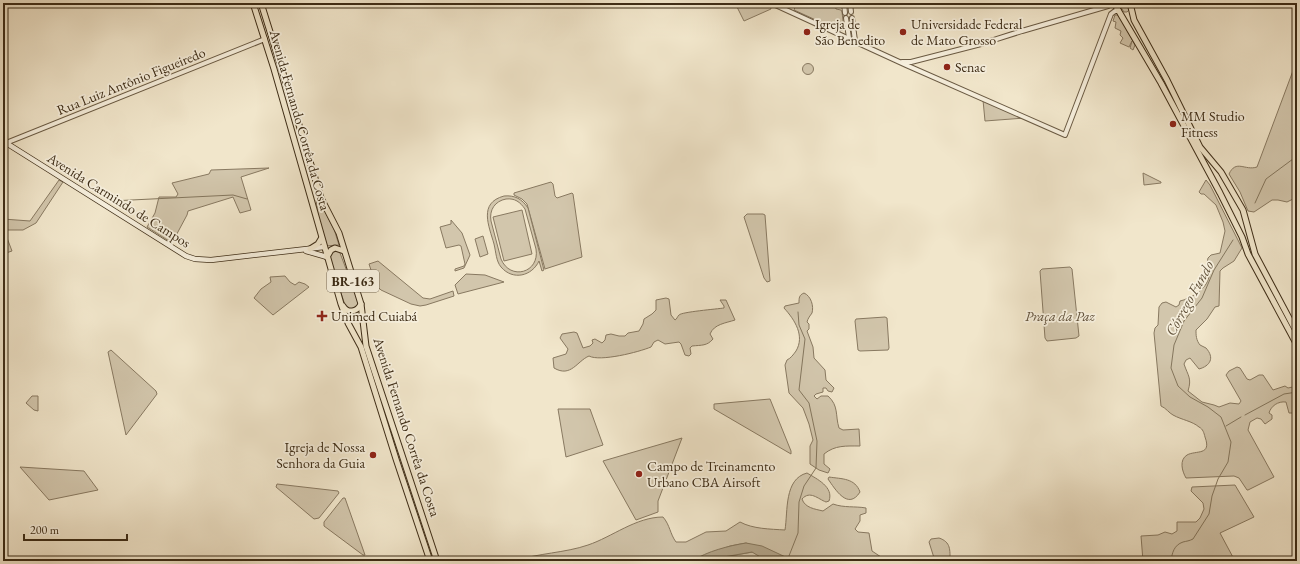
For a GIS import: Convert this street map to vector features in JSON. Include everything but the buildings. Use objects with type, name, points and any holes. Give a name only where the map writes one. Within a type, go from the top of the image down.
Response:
[{"type":"main road","name":"Avenida Fernando Corrêa da Costa","points":[[253,3],[265,39],[307,184],[321,240],[341,304],[348,323],[361,347],[430,561]]},
{"type":"main road","name":"Avenida Fernando Corrêa da Costa","points":[[261,3],[294,105],[321,198],[339,233],[361,304],[366,346],[437,561]]},
{"type":"main road","points":[[1113,3],[1161,83],[1218,190],[1242,237],[1251,259],[1297,345]]},
{"type":"main road","points":[[1130,3],[1132,14],[1200,147],[1228,183],[1243,210],[1255,254],[1297,332]]},
{"type":"main road","points":[[1119,11],[1124,15],[1132,14]]},
{"type":"main road","name":"Avenida Carmindo de Campos","points":[[5,142],[186,256],[195,259],[211,260],[324,247]]},
{"type":"main road","points":[[1218,190],[1221,184],[1228,183]]},
{"type":"main road","points":[[310,249],[321,240]]},
{"type":"main road","points":[[324,247],[344,251]]},
{"type":"main road","points":[[302,250],[327,256],[331,250],[335,248]]},
{"type":"main road","points":[[341,304],[345,310],[353,311],[359,308],[361,304]]},
{"type":"street","points":[[771,3],[894,60],[1065,135],[1111,14],[1115,11],[1119,11]]},
{"type":"street","points":[[844,3],[845,13]]},
{"type":"street","points":[[850,3],[851,12]]},
{"type":"street","points":[[894,60],[906,63],[981,44],[1108,6],[1113,3]]},
{"type":"street","points":[[846,18],[849,38]]},
{"type":"street","points":[[852,18],[855,41]]},
{"type":"street","name":"Rua Luiz Antônio Figueiredo","points":[[5,142],[265,39]]},
{"type":"green space","points":[[735,3],[767,3],[770,5],[771,9],[744,21]]},
{"type":"green space","points":[[817,3],[834,3],[836,9],[841,10],[842,12],[844,29],[840,31],[794,10],[795,7]]},
{"type":"green space","points":[[1118,3],[1128,3],[1129,10],[1124,12]]},
{"type":"green space","points":[[1115,15],[1119,15],[1135,45],[1133,50],[1130,48],[1132,41],[1129,47],[1120,43],[1123,38],[1120,35],[1121,31],[1115,28],[1116,22],[1113,21]]},
{"type":"green space","points":[[1297,60],[1297,197],[1287,202],[1272,200],[1254,212],[1248,211],[1240,192],[1229,174],[1235,167],[1238,166],[1253,168],[1257,167]]},
{"type":"green space","points":[[806,64],[810,64],[812,65],[812,73],[806,74],[803,71],[803,67]]},
{"type":"green space","points":[[983,100],[1025,118],[985,121]]},
{"type":"green space","points":[[269,168],[241,177],[251,210],[240,213],[233,197],[188,211],[172,243],[147,227],[155,213],[159,197],[176,197],[178,194],[172,183],[209,174],[211,170]]},
{"type":"green space","points":[[1143,173],[1161,182],[1161,183],[1144,185]]},
{"type":"green space","points":[[59,180],[63,182],[36,223],[23,230],[4,230],[12,251],[3,254],[3,219],[30,221]]},
{"type":"green space","points":[[1206,180],[1242,248],[1234,261],[1220,271],[1219,306],[1215,307],[1207,319],[1196,330],[1196,336],[1200,345],[1206,348],[1211,358],[1206,366],[1199,369],[1190,358],[1186,360],[1184,364],[1190,380],[1188,391],[1202,402],[1219,407],[1230,403],[1239,404],[1241,401],[1226,375],[1229,371],[1237,367],[1240,368],[1247,379],[1250,380],[1259,375],[1263,375],[1273,390],[1285,386],[1288,388],[1297,386],[1297,410],[1289,413],[1286,402],[1280,402],[1271,408],[1269,413],[1272,415],[1272,419],[1265,424],[1261,419],[1257,418],[1250,422],[1248,430],[1274,477],[1248,490],[1239,478],[1234,476],[1186,478],[1182,469],[1184,457],[1205,450],[1207,443],[1204,433],[1196,425],[1173,415],[1161,406],[1154,333],[1155,328],[1158,325],[1159,307],[1162,303],[1166,302],[1176,307],[1179,305],[1180,301],[1193,296],[1205,286],[1209,277],[1207,266],[1208,258],[1211,255],[1220,253],[1225,231],[1216,205],[1204,194],[1199,192]]},
{"type":"green space","points":[[551,182],[557,198],[572,193],[573,194],[582,257],[545,269],[527,204],[522,199],[514,195],[514,193]]},
{"type":"green space","points":[[504,196],[515,197],[521,200],[528,208],[544,270],[542,271],[539,261],[532,270],[522,275],[511,274],[499,265],[487,216],[491,204],[496,199]],"holes":[[[506,199],[517,201],[525,209],[536,249],[536,257],[533,264],[529,269],[523,271],[517,272],[505,266],[501,259],[491,221],[491,213],[496,204]]]},
{"type":"green space","points":[[319,199],[334,229],[339,245],[324,246],[316,200]]},
{"type":"green space","points":[[522,210],[532,254],[504,261],[493,217]]},
{"type":"green space","points":[[747,214],[765,215],[770,281],[767,282],[764,278],[744,217]]},
{"type":"green space","points":[[451,220],[462,233],[470,255],[464,268],[455,271],[455,269],[464,266],[465,264],[461,246],[459,245],[446,248],[440,227],[451,224]]},
{"type":"green space","points":[[483,236],[488,254],[480,257],[475,239]]},
{"type":"green space","points":[[333,250],[339,251],[340,253],[359,303],[354,310],[346,308],[329,257]]},
{"type":"green space","points":[[378,261],[423,298],[430,299],[453,291],[454,296],[426,305],[420,306],[411,304],[381,290],[376,285],[369,264]]},
{"type":"green space","name":"Praça da Paz","points":[[1070,267],[1072,269],[1079,336],[1076,338],[1047,341],[1045,338],[1040,271],[1042,269]]},
{"type":"green space","points":[[466,274],[485,275],[504,282],[458,294],[455,285]]},
{"type":"green space","points":[[285,276],[295,285],[299,282],[309,287],[273,315],[254,298],[261,289],[271,282],[270,277]]},
{"type":"green space","points":[[804,293],[810,299],[813,310],[808,318],[807,322],[809,324],[809,329],[807,331],[813,347],[814,358],[825,370],[826,380],[834,388],[832,392],[828,391],[826,388],[823,388],[823,392],[814,396],[817,399],[821,396],[828,396],[834,403],[839,428],[843,430],[859,429],[860,446],[845,446],[832,449],[824,454],[824,464],[830,469],[828,473],[819,470],[810,464],[810,446],[813,440],[809,424],[803,408],[789,393],[785,365],[787,360],[796,351],[799,345],[799,334],[798,328],[784,308],[785,306],[799,303],[801,295]]},
{"type":"green space","points":[[666,298],[669,299],[671,315],[675,320],[681,314],[724,308],[720,300],[726,300],[735,320],[721,324],[714,328],[710,334],[713,339],[706,344],[692,346],[690,348],[691,354],[689,356],[685,355],[679,342],[665,344],[658,340],[654,342],[651,347],[629,354],[602,358],[594,358],[589,356],[569,370],[560,371],[554,368],[553,358],[566,354],[568,349],[560,338],[562,334],[577,333],[583,348],[590,346],[593,343],[592,340],[595,339],[602,343],[605,340],[606,335],[611,334],[625,336],[628,333],[639,331],[644,319],[656,310],[656,300]]},
{"type":"green space","points":[[887,318],[888,350],[858,350],[856,319]]},
{"type":"green space","points":[[111,350],[156,391],[157,394],[126,435],[108,352]]},
{"type":"green space","points":[[32,396],[38,396],[38,411],[34,410],[26,403]]},
{"type":"green space","points":[[770,399],[791,454],[714,409],[714,404]]},
{"type":"green space","points":[[558,409],[590,409],[603,445],[566,457]]},
{"type":"green space","name":"Campo de Treinamento Urbano CBA Airsoft","points":[[682,438],[658,501],[658,512],[636,520],[603,461]]},
{"type":"green space","points":[[20,467],[84,471],[98,490],[49,500]]},
{"type":"green space","points":[[807,473],[824,484],[830,496],[829,501],[826,502],[814,496],[808,495],[802,499],[803,502],[811,508],[823,511],[833,504],[866,508],[866,513],[860,515],[860,521],[855,529],[858,532],[869,533],[872,551],[887,561],[794,561],[746,543],[730,546],[692,561],[515,561],[533,556],[579,548],[597,542],[643,520],[653,518],[663,517],[676,542],[686,542],[706,532],[726,531],[740,522],[756,527],[785,530],[788,497],[791,489],[794,482],[800,476]]},
{"type":"green space","points":[[829,477],[848,480],[858,487],[860,492],[851,499],[846,499],[834,488],[828,479]]},
{"type":"green space","points":[[277,484],[338,491],[339,493],[319,518],[314,519],[276,487]]},
{"type":"green space","points":[[1235,485],[1254,517],[1220,533],[1235,561],[1143,561],[1141,536],[1158,535],[1165,532],[1172,534],[1177,531],[1177,522],[1196,522],[1200,518],[1204,509],[1203,503],[1191,491],[1192,487]]},
{"type":"green space","points":[[343,498],[345,498],[365,555],[324,526],[324,522]]},
{"type":"green space","points":[[939,538],[948,544],[950,550],[950,561],[935,561],[929,542],[931,539]]},
{"type":"green space","points":[[753,552],[767,561],[712,561],[718,558]]},
{"type":"shaded area","points":[[746,543],[762,546],[794,561],[767,561],[752,552],[718,558],[712,561],[692,561],[718,549]]},
{"type":"waterway","name":"Córrego Fundo","points":[[1255,203],[1266,179],[1297,156]]},
{"type":"waterway","points":[[111,201],[233,195],[247,199]]},
{"type":"waterway","name":"Córrego Fundo","points":[[1171,561],[1173,552],[1177,545],[1193,539],[1209,514],[1212,496],[1218,479],[1228,462],[1231,442],[1221,417],[1208,407],[1190,397],[1178,386],[1171,368],[1174,345],[1184,321],[1202,298],[1214,270],[1233,240]]},
{"type":"waterway","points":[[787,561],[798,533],[799,502],[804,486],[816,468],[817,441],[809,403],[799,390],[805,339],[799,325],[798,312]]},
{"type":"waterway","points":[[1245,415],[1284,394],[1297,392]]},
{"type":"waterway","points":[[1226,426],[1241,417]]},
{"type":"place","name":"Igreja de São Benedito","points":[[807,32]]},
{"type":"place","name":"Universidade Federal de Mato Grosso","points":[[903,32]]},
{"type":"place","name":"Senac","points":[[947,67]]},
{"type":"place","name":"MM Studio Fitness","points":[[1173,124]]},
{"type":"place","name":"Unimed Cuiabá","points":[[322,316]]},
{"type":"place","name":"Igreja de Nossa Senhora da Guia","points":[[373,455]]},
{"type":"place","name":"Campo de Treinamento Urbano CBA Airsoft","points":[[639,474]]}]
